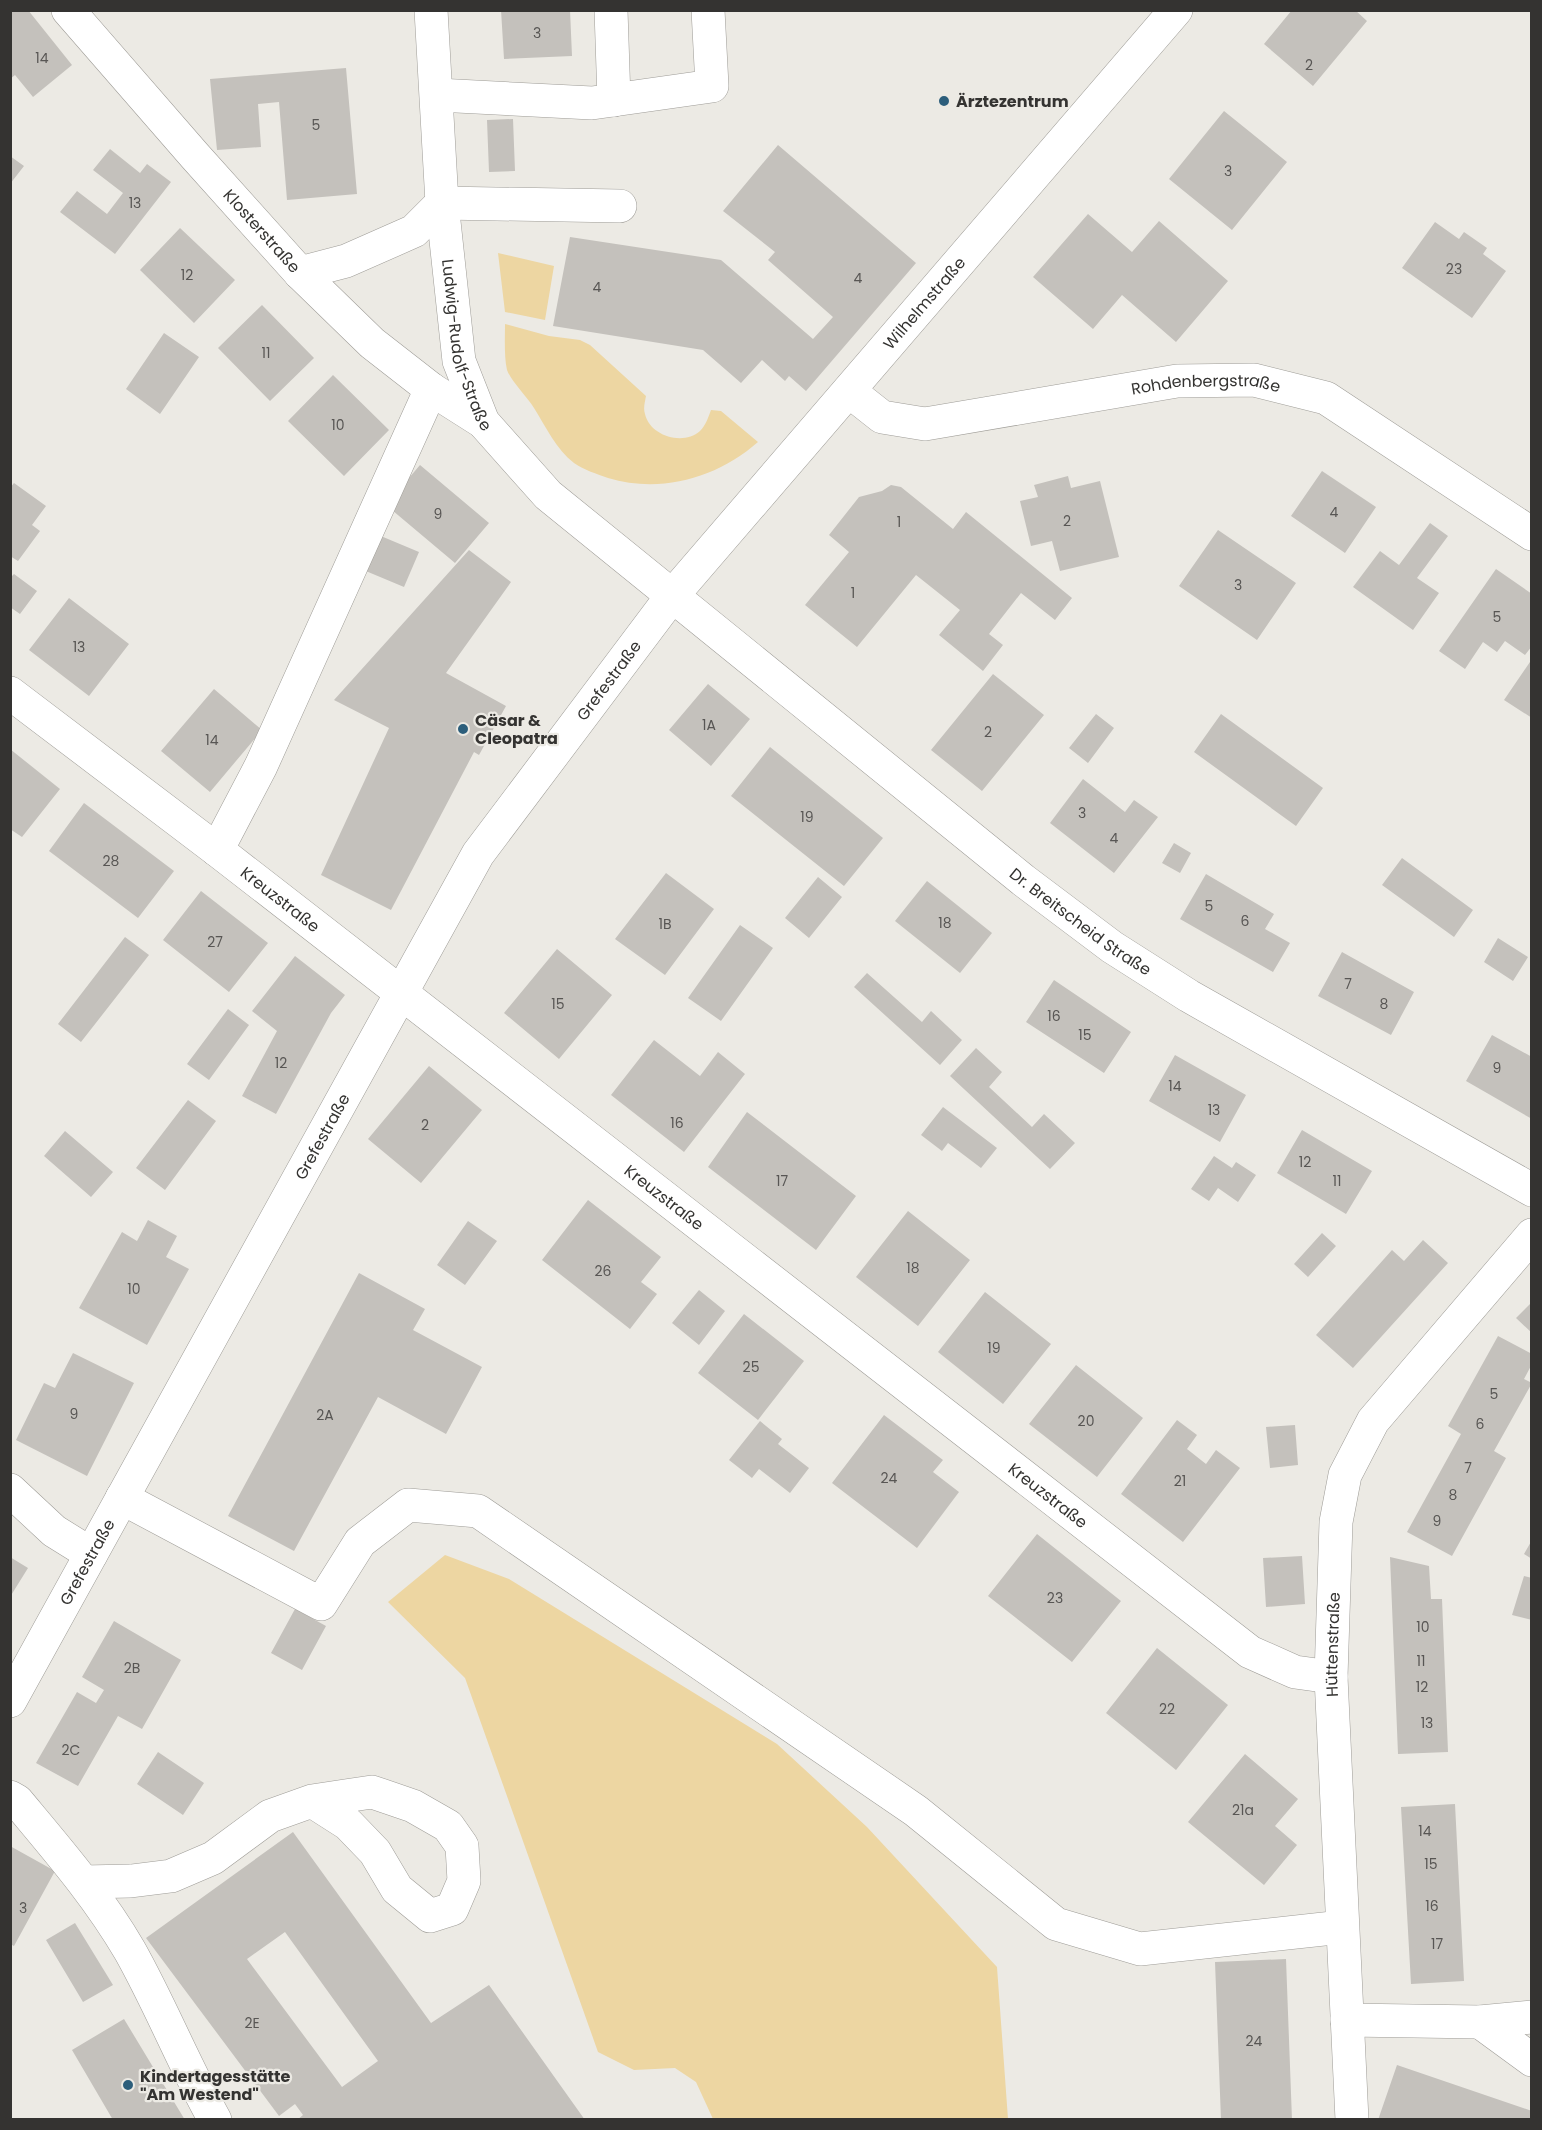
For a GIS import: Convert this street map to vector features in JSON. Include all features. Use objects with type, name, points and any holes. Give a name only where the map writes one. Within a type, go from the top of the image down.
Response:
[{"type":"street","name":"Klosterstraße","points":[[68,10],[300,273],[372,343],[431,389],[483,422]]},
{"type":"street","name":"Ludwig-Rudolf-Straße","points":[[431,10],[442,203],[459,361],[483,422],[556,504],[672,596]]},
{"type":"street","points":[[611,10],[614,100]]},
{"type":"street","points":[[437,95],[592,103],[712,86],[708,10]]},
{"type":"street","name":"Wilhelmstraße","points":[[672,596],[1176,10]]},
{"type":"street","points":[[300,273],[346,261],[414,231],[442,203],[620,206]]},
{"type":"street","name":"Rohdenbergstraße","points":[[849,391],[882,417],[926,424],[1177,381],[1254,380],[1326,398],[1532,534]]},
{"type":"street","points":[[217,850],[261,766],[431,389]]},
{"type":"street","name":"Grefestraße","points":[[10,1701],[477,854],[672,596]]},
{"type":"street","name":"Dr. Breitscheid Straße","points":[[672,596],[1023,880],[1112,947],[1188,996],[1532,1190]]},
{"type":"street","name":"Kreuzstraße","points":[[10,693],[401,992],[1250,1652],[1295,1672],[1331,1677]]},
{"type":"street","name":"Hüttenstraße","points":[[1352,2120],[1331,1677],[1336,1522],[1345,1476],[1373,1421],[1532,1235]]},
{"type":"street","points":[[10,1490],[54,1532],[91,1554]]},
{"type":"street","points":[[122,1498],[321,1604],[360,1542],[408,1506],[478,1511],[916,1811],[1056,1924],[1140,1949],[1342,1927]]},
{"type":"street","points":[[84,1882],[131,1881],[171,1876],[213,1858],[270,1816],[312,1801],[372,1792],[413,1806],[448,1826],[462,1846],[464,1881],[452,1909],[430,1916],[397,1889],[375,1852],[348,1824],[312,1801]]},
{"type":"street","points":[[10,1797],[16,1801],[84,1882],[130,1951],[215,2120]]},
{"type":"street","points":[[1347,2020],[1480,2022],[1532,2017]]},
{"type":"street","points":[[1480,2022],[1532,2060]]},
{"type":"shaded area","points":[[498,253],[554,266],[545,320],[505,312]]},
{"type":"shaded area","points":[[505,324],[549,336],[580,340],[590,345],[646,396],[644,407],[648,422],[660,433],[676,438],[693,435],[704,426],[711,410],[721,411],[758,442],[725,465],[688,480],[648,484],[628,483],[586,470],[574,463],[562,451],[509,374],[505,359]]},
{"type":"shaded area","points":[[445,1555],[509,1579],[777,1744],[867,1827],[997,1967],[1008,2119],[713,2119],[696,2082],[675,2068],[634,2070],[598,2052],[465,1678],[388,1602]]},
{"type":"building","points":[[10,10],[28,10],[72,65],[33,97],[15,75],[10,79]]},
{"type":"building","points":[[501,10],[570,10],[572,56],[504,59]]},
{"type":"building","points":[[1292,10],[1355,10],[1367,21],[1313,86],[1264,44]]},
{"type":"building","points":[[346,68],[357,194],[287,200],[279,102],[258,104],[261,147],[217,150],[210,79]]},
{"type":"building","points":[[1224,111],[1287,162],[1232,230],[1169,179]]},
{"type":"building","points":[[513,119],[515,171],[489,172],[487,120]]},
{"type":"building","points":[[778,145],[916,263],[806,391],[789,376],[785,381],[762,360],[741,383],[703,350],[553,326],[570,237],[721,260],[813,339],[833,317],[768,260],[775,252],[723,211]]},
{"type":"building","points":[[110,149],[140,173],[147,164],[171,182],[115,254],[60,212],[77,191],[107,214],[123,193],[93,170]]},
{"type":"building","points":[[10,156],[24,166],[10,184]]},
{"type":"building","points":[[1088,214],[1132,252],[1159,221],[1228,281],[1176,342],[1122,295],[1093,329],[1033,277]]},
{"type":"building","points":[[1435,222],[1459,239],[1464,232],[1487,248],[1483,254],[1506,271],[1472,318],[1402,268]]},
{"type":"building","points":[[180,228],[235,280],[194,323],[140,270]]},
{"type":"building","points":[[262,305],[314,358],[270,401],[218,348]]},
{"type":"building","points":[[164,333],[199,357],[160,414],[126,389]]},
{"type":"building","points":[[333,375],[389,430],[344,476],[288,421]]},
{"type":"building","points":[[420,465],[489,523],[455,563],[386,505]]},
{"type":"building","points":[[1322,471],[1376,507],[1345,553],[1291,516]]},
{"type":"building","points":[[1068,476],[1071,488],[1100,481],[1119,557],[1060,571],[1052,541],[1031,546],[1020,501],[1038,497],[1034,485]]},
{"type":"building","points":[[14,483],[46,506],[32,525],[40,531],[18,561],[10,556],[10,488]]},
{"type":"building","points":[[891,485],[901,487],[953,529],[966,512],[1072,598],[1055,620],[1021,593],[989,634],[1003,645],[983,671],[939,635],[960,610],[916,575],[857,647],[805,605],[849,552],[829,535],[859,497],[882,491]]},
{"type":"building","points":[[1430,523],[1448,536],[1417,578],[1439,593],[1413,630],[1353,587],[1380,551],[1399,565]]},
{"type":"building","points":[[1218,530],[1296,583],[1257,640],[1179,586]]},
{"type":"building","points":[[376,534],[419,552],[404,587],[361,569]]},
{"type":"building","points":[[469,550],[511,582],[446,673],[506,706],[479,755],[474,752],[391,910],[321,875],[389,728],[334,700]]},
{"type":"building","points":[[1496,569],[1532,594],[1532,646],[1525,655],[1505,641],[1497,652],[1483,642],[1465,669],[1439,651]]},
{"type":"building","points":[[14,574],[37,591],[20,614],[10,607],[10,578]]},
{"type":"building","points":[[69,598],[129,644],[89,696],[29,650]]},
{"type":"building","points":[[1532,659],[1532,718],[1504,700]]},
{"type":"building","points":[[993,674],[1044,715],[982,791],[931,750]]},
{"type":"building","points":[[708,684],[750,719],[711,766],[669,730]]},
{"type":"building","points":[[214,689],[262,730],[210,792],[161,751]]},
{"type":"building","points":[[1096,714],[1114,728],[1088,763],[1069,748]]},
{"type":"building","points":[[1221,714],[1323,788],[1296,826],[1194,752]]},
{"type":"building","points":[[770,747],[883,838],[844,886],[731,796]]},
{"type":"building","points":[[10,749],[60,789],[22,837],[10,829]]},
{"type":"building","points":[[1083,779],[1125,812],[1134,800],[1158,817],[1114,873],[1050,823]]},
{"type":"building","points":[[84,803],[174,871],[138,918],[49,851]]},
{"type":"building","points":[[1174,843],[1191,853],[1180,873],[1162,863]]},
{"type":"building","points":[[1402,858],[1473,910],[1454,937],[1382,885]]},
{"type":"building","points":[[666,873],[714,909],[665,975],[615,939]]},
{"type":"building","points":[[1206,874],[1274,914],[1265,929],[1290,943],[1273,972],[1180,919]]},
{"type":"building","points":[[818,877],[842,897],[809,938],[785,918]]},
{"type":"building","points":[[927,881],[992,933],[960,973],[895,921]]},
{"type":"building","points":[[201,891],[268,943],[229,992],[163,940]]},
{"type":"building","points":[[740,925],[773,948],[721,1021],[688,998]]},
{"type":"building","points":[[125,937],[149,955],[81,1042],[58,1024]]},
{"type":"building","points":[[1498,938],[1528,957],[1513,981],[1484,962]]},
{"type":"building","points":[[557,949],[612,995],[559,1059],[504,1013]]},
{"type":"building","points":[[1342,952],[1414,992],[1391,1035],[1318,996]]},
{"type":"building","points":[[295,956],[345,995],[331,1013],[276,1114],[242,1096],[277,1031],[252,1011]]},
{"type":"building","points":[[867,973],[922,1022],[931,1011],[962,1040],[940,1065],[854,987]]},
{"type":"building","points":[[1054,980],[1131,1032],[1104,1073],[1026,1022]]},
{"type":"building","points":[[228,1009],[249,1025],[209,1080],[187,1064]]},
{"type":"building","points":[[1492,1035],[1532,1057],[1532,1119],[1466,1081]]},
{"type":"building","points":[[654,1040],[700,1076],[718,1052],[745,1074],[684,1152],[611,1095]]},
{"type":"building","points":[[976,1048],[1002,1072],[989,1087],[1032,1127],[1044,1114],[1075,1143],[1050,1169],[950,1076]]},
{"type":"building","points":[[1175,1055],[1246,1095],[1220,1142],[1149,1101]]},
{"type":"building","points":[[429,1066],[482,1110],[421,1183],[368,1139]]},
{"type":"building","points":[[188,1100],[216,1121],[165,1190],[136,1168]]},
{"type":"building","points":[[943,1107],[997,1148],[981,1168],[948,1143],[942,1151],[921,1135]]},
{"type":"building","points":[[747,1112],[856,1196],[816,1250],[708,1167]]},
{"type":"building","points":[[1302,1130],[1372,1171],[1346,1214],[1277,1173]]},
{"type":"building","points":[[65,1131],[113,1172],[91,1197],[44,1156]]},
{"type":"building","points":[[1214,1156],[1232,1168],[1236,1162],[1256,1175],[1238,1202],[1218,1188],[1209,1201],[1191,1189]]},
{"type":"building","points":[[588,1200],[661,1257],[641,1282],[657,1294],[630,1329],[542,1260]]},
{"type":"building","points":[[908,1211],[970,1260],[918,1326],[856,1277]]},
{"type":"building","points":[[148,1220],[177,1236],[166,1257],[189,1269],[147,1345],[79,1308],[122,1232],[137,1241]]},
{"type":"building","points":[[468,1221],[497,1241],[465,1285],[437,1265]]},
{"type":"building","points":[[1322,1233],[1336,1246],[1308,1277],[1294,1264]]},
{"type":"building","points":[[1423,1240],[1448,1263],[1353,1368],[1316,1335],[1392,1250],[1404,1261]]},
{"type":"building","points":[[359,1273],[425,1309],[413,1330],[482,1367],[446,1434],[378,1397],[294,1551],[228,1516]]},
{"type":"building","points":[[699,1290],[725,1311],[699,1345],[672,1323]]},
{"type":"building","points":[[985,1292],[1051,1344],[1003,1404],[938,1352]]},
{"type":"building","points":[[1532,1302],[1532,1333],[1516,1318]]},
{"type":"building","points":[[744,1314],[804,1361],[758,1420],[698,1373]]},
{"type":"building","points":[[1498,1336],[1532,1354],[1532,1364],[1524,1379],[1532,1383],[1494,1451],[1506,1458],[1452,1556],[1407,1532],[1461,1434],[1448,1426]]},
{"type":"building","points":[[73,1353],[134,1383],[87,1476],[16,1440],[44,1383],[55,1388]]},
{"type":"building","points":[[1076,1365],[1143,1418],[1097,1477],[1029,1424]]},
{"type":"building","points":[[884,1415],[943,1460],[933,1472],[959,1492],[917,1548],[832,1483]]},
{"type":"building","points":[[1177,1420],[1197,1435],[1187,1449],[1206,1464],[1216,1450],[1240,1468],[1183,1542],[1121,1494]]},
{"type":"building","points":[[760,1421],[782,1439],[778,1444],[809,1468],[790,1493],[759,1469],[752,1478],[729,1460]]},
{"type":"building","points":[[1295,1425],[1298,1465],[1270,1468],[1266,1427]]},
{"type":"building","points":[[1037,1534],[1121,1601],[1072,1662],[988,1596]]},
{"type":"building","points":[[1532,1540],[1532,1559],[1524,1554]]},
{"type":"building","points":[[1302,1556],[1305,1604],[1266,1607],[1263,1558]]},
{"type":"building","points":[[10,1557],[28,1568],[10,1597]]},
{"type":"building","points":[[1390,1557],[1429,1566],[1431,1599],[1442,1599],[1448,1752],[1398,1754]]},
{"type":"building","points":[[1524,1576],[1532,1578],[1532,1620],[1512,1615]]},
{"type":"building","points":[[295,1609],[326,1626],[302,1670],[271,1653]]},
{"type":"building","points":[[114,1621],[181,1660],[142,1729],[118,1716],[78,1786],[36,1763],[77,1692],[96,1703],[104,1690],[82,1677]]},
{"type":"building","points":[[1157,1648],[1228,1705],[1176,1770],[1106,1713]]},
{"type":"building","points":[[158,1752],[204,1783],[183,1815],[137,1784]]},
{"type":"building","points":[[1245,1754],[1298,1799],[1275,1826],[1297,1845],[1264,1885],[1188,1822]]},
{"type":"building","points":[[1455,1804],[1464,1981],[1411,1984],[1401,1807]]},
{"type":"building","points":[[293,1832],[431,2023],[489,1985],[585,2120],[297,2120],[303,2115],[295,2104],[279,2116],[146,1938]],"holes":[[[285,1932],[378,2061],[342,2087],[247,1959]]]},
{"type":"building","points":[[10,1846],[55,1871],[14,1946],[10,1944]]},
{"type":"building","points":[[75,1923],[113,1985],[83,2002],[46,1940]]},
{"type":"building","points":[[1286,1959],[1292,2120],[1221,2120],[1215,1962]]},
{"type":"building","name":"Kindertagesstätte \"Am Westend\"","points":[[124,2019],[185,2120],[113,2120],[72,2050]]},
{"type":"building","points":[[1397,2065],[1532,2111],[1532,2120],[1378,2120]]},
{"type":"place","name":"Ärztezentrum","points":[[944,101]]},
{"type":"place","name":"Cäsar & Cleopatra","points":[[463,729]]},
{"type":"place","name":"Kindertagesstätte \"Am Westend\"","points":[[128,2085]]}]
